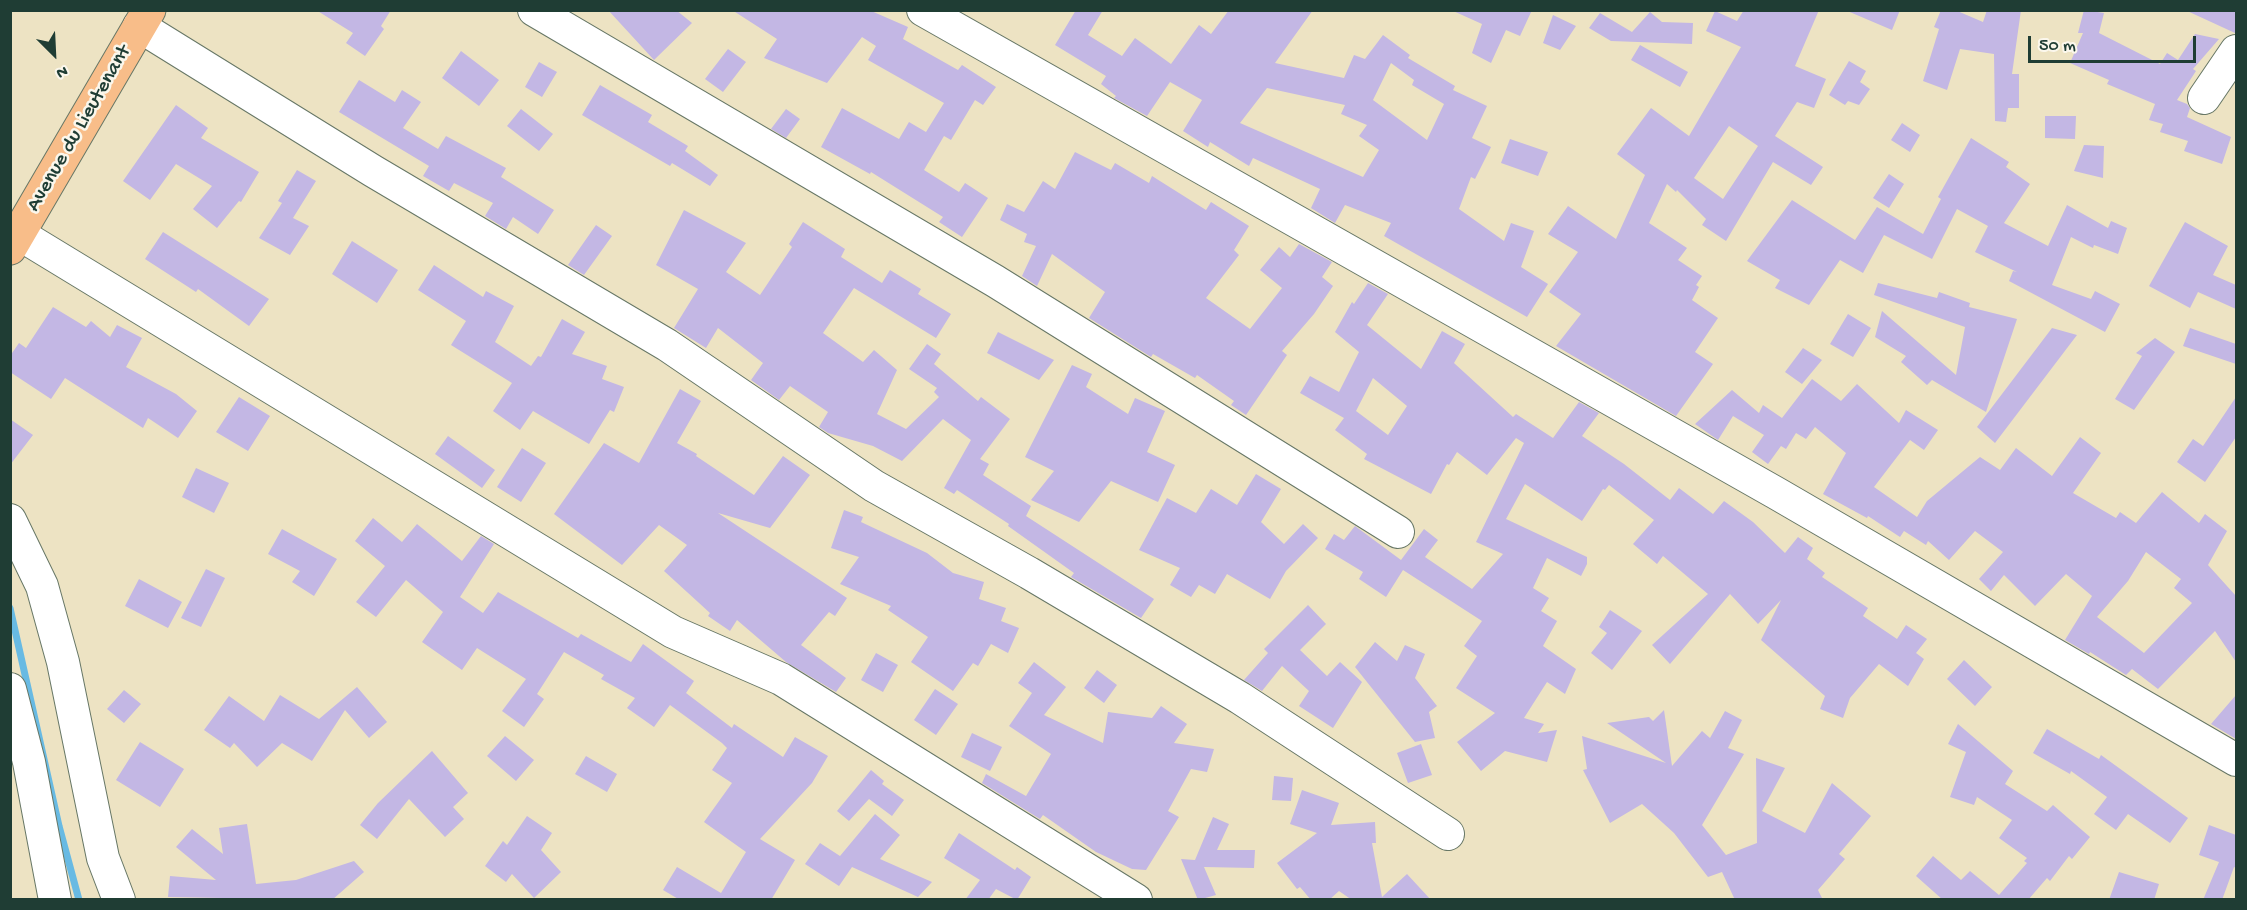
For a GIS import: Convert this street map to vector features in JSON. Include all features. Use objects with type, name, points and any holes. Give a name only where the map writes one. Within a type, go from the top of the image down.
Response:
[{"type":"main road","name":"Avenue du Lieutenant","points":[[15,241],[144,18]]},
{"type":"street","points":[[534,10],[995,281],[1398,532]]},
{"type":"street","points":[[923,10],[1776,493],[2236,760]]},
{"type":"street","points":[[144,18],[374,171],[667,345],[874,486],[1029,573],[1240,698],[1448,834]]},
{"type":"street","points":[[2204,98],[2236,51]]},
{"type":"street","points":[[15,241],[673,632],[781,679],[1136,900]]},
{"type":"street","points":[[10,520],[42,586],[63,662],[103,858],[118,900]]},
{"type":"street","points":[[10,689],[29,762],[55,900]]},
{"type":"building","points":[[316,10],[391,10],[381,26],[384,29],[365,56],[346,43],[353,33]]},
{"type":"building","points":[[608,10],[676,10],[692,23],[654,60]]},
{"type":"building","points":[[732,10],[869,10],[908,27],[903,39],[958,70],[962,65],[996,87],[983,105],[975,100],[951,140],[944,136],[924,170],[959,192],[965,183],[988,198],[962,237],[939,222],[943,217],[871,172],[870,174],[821,147],[842,108],[899,139],[909,122],[926,132],[944,103],[868,60],[876,46],[862,37],[827,83],[764,58],[777,39]]},
{"type":"building","points":[[1076,10],[1103,10],[1088,35],[1122,56],[1135,38],[1171,64],[1199,25],[1211,34],[1229,10],[1313,10],[1275,63],[1344,78],[1354,55],[1365,59],[1383,35],[1410,55],[1408,58],[1455,86],[1453,90],[1487,106],[1472,138],[1491,147],[1475,179],[1471,177],[1459,209],[1504,241],[1511,223],[1534,231],[1521,267],[1548,284],[1527,317],[1384,236],[1391,223],[1345,205],[1335,223],[1311,208],[1320,189],[1253,158],[1249,166],[1210,142],[1208,147],[1183,131],[1202,100],[1170,82],[1147,116],[1114,98],[1116,96],[1101,84],[1106,76],[1055,45]],"holes":[[[1391,63],[1414,80],[1412,85],[1444,104],[1427,140],[1373,100]],[[1267,88],[1345,105],[1341,114],[1367,125],[1359,136],[1379,150],[1363,177],[1240,123]]]},
{"type":"building","points":[[1451,10],[1532,10],[1520,36],[1506,30],[1491,63],[1472,53],[1482,24]]},
{"type":"building","points":[[1744,10],[1819,10],[1795,66],[1826,79],[1814,108],[1797,102],[1775,136],[1823,167],[1811,185],[1773,162],[1726,241],[1702,225],[1706,219],[1677,190],[1676,192],[1667,184],[1649,223],[1687,248],[1678,260],[1702,276],[1696,285],[1699,287],[1692,300],[1718,318],[1695,352],[1713,364],[1676,416],[1556,346],[1581,314],[1549,292],[1578,252],[1548,234],[1568,206],[1616,239],[1645,175],[1617,154],[1651,108],[1689,136],[1741,47],[1706,31],[1715,11],[1737,21]],"holes":[[[1729,126],[1758,146],[1723,199],[1694,178]]]},
{"type":"building","points":[[1845,10],[1900,10],[1892,30]]},
{"type":"building","points":[[1941,10],[1955,10],[1983,22],[1987,10],[2021,10],[2012,74],[2019,74],[2019,108],[2008,108],[2006,122],[1995,121],[1994,54],[1960,49],[1947,90],[1923,81],[1939,29],[1934,27]]},
{"type":"building","points":[[2084,10],[2104,13],[2099,33],[2160,64],[2167,53],[2178,60],[2195,34],[2219,39],[2193,69],[2196,71],[2177,100],[2187,104],[2190,108],[2187,117],[2231,137],[2222,164],[2184,151],[2188,141],[2160,132],[2163,124],[2149,120],[2155,104],[2107,84],[2109,80],[2070,63],[2083,33],[2078,33]]},
{"type":"building","points":[[2185,10],[2236,10],[2236,33],[2235,33]]},
{"type":"building","points":[[1650,12],[1662,22],[1693,23],[1692,44],[1611,41],[1589,28],[1600,13],[1632,32]]},
{"type":"building","points":[[1553,15],[1576,26],[1560,50],[1543,43]]},
{"type":"building","points":[[1640,45],[1688,72],[1680,87],[1631,60]]},
{"type":"building","points":[[728,49],[746,62],[723,92],[705,79]]},
{"type":"building","points":[[461,51],[499,80],[479,106],[442,78]]},
{"type":"building","points":[[1849,61],[1866,71],[1860,82],[1870,89],[1859,105],[1848,101],[1845,105],[1829,95]]},
{"type":"building","points":[[539,62],[557,72],[542,97],[525,87]]},
{"type":"building","points":[[359,80],[395,102],[402,90],[421,102],[403,128],[438,149],[446,136],[506,168],[501,177],[554,210],[538,234],[513,217],[506,229],[485,216],[493,203],[454,183],[449,191],[423,176],[429,166],[339,112]]},
{"type":"building","points":[[600,85],[652,115],[648,122],[688,146],[685,151],[718,175],[710,186],[672,163],[670,166],[582,115]]},
{"type":"building","points":[[176,105],[208,128],[201,138],[259,172],[241,202],[239,201],[217,228],[193,209],[212,186],[176,164],[150,200],[123,181]]},
{"type":"building","points":[[521,109],[553,134],[539,151],[507,126]]},
{"type":"building","points":[[786,109],[800,119],[786,138],[771,129]]},
{"type":"building","points":[[2045,116],[2076,116],[2075,139],[2045,138]]},
{"type":"building","points":[[1902,123],[1920,135],[1910,152],[1891,140]]},
{"type":"building","points":[[1971,138],[2009,162],[2006,167],[2030,184],[2004,223],[2048,246],[2067,205],[2108,228],[2111,221],[2127,228],[2118,254],[2094,245],[2093,248],[2071,237],[2052,285],[2091,299],[2095,291],[2120,304],[2105,332],[2009,281],[2013,271],[2017,272],[1975,252],[1988,226],[1957,209],[1932,259],[1884,235],[1863,273],[1840,260],[1809,305],[1775,288],[1780,280],[1747,261],[1792,200],[1855,240],[1877,207],[1923,234],[1941,199],[1938,197]]},
{"type":"building","points":[[1510,139],[1548,152],[1538,176],[1501,163]]},
{"type":"building","points":[[2084,145],[2104,146],[2103,178],[2074,171]]},
{"type":"building","points":[[1075,152],[1111,170],[1115,163],[1149,183],[1152,176],[1206,210],[1211,202],[1249,226],[1234,250],[1239,255],[1206,298],[1250,329],[1282,288],[1260,270],[1279,247],[1290,257],[1299,244],[1332,262],[1322,277],[1333,286],[1314,314],[1282,351],[1287,355],[1246,415],[1231,405],[1234,401],[1197,375],[1195,378],[1153,354],[1151,357],[1089,318],[1105,292],[1052,254],[1037,286],[1022,276],[1036,246],[1024,242],[1027,234],[1000,220],[1007,204],[1024,212],[1043,181],[1055,189]]},
{"type":"building","points":[[297,170],[316,181],[293,218],[309,226],[290,255],[259,238],[282,203],[278,201]]},
{"type":"building","points":[[1889,174],[1904,184],[1889,208],[1873,198]]},
{"type":"building","points":[[684,210],[746,243],[726,272],[760,295],[792,247],[789,244],[803,222],[845,249],[841,257],[882,283],[890,270],[921,289],[918,294],[951,314],[936,338],[854,288],[823,333],[863,362],[874,350],[897,370],[877,414],[906,429],[939,397],[934,392],[937,388],[909,369],[927,344],[941,354],[934,364],[978,401],[981,397],[1010,419],[980,459],[989,464],[983,475],[1031,506],[1026,516],[1154,599],[1141,618],[1071,577],[1074,573],[1008,526],[1009,524],[957,490],[954,494],[944,488],[971,440],[943,419],[902,461],[873,446],[828,433],[819,427],[828,412],[790,386],[779,400],[751,380],[763,363],[718,328],[706,348],[674,328],[698,289],[656,265]]},
{"type":"building","points":[[2185,222],[2228,246],[2213,275],[2236,285],[2236,309],[2198,292],[2190,308],[2149,286]]},
{"type":"building","points":[[596,225],[612,236],[584,275],[568,265]]},
{"type":"building","points":[[163,232],[269,299],[249,326],[198,289],[196,292],[145,259]]},
{"type":"building","points":[[352,241],[398,270],[377,303],[332,274]]},
{"type":"building","points":[[434,265],[483,297],[486,291],[514,306],[495,342],[531,366],[538,356],[541,357],[562,319],[585,332],[572,354],[607,366],[602,379],[624,387],[614,412],[610,410],[589,444],[533,411],[520,430],[493,411],[512,383],[451,345],[466,321],[418,290]]},
{"type":"building","points":[[1368,283],[1388,294],[1367,325],[1421,369],[1442,331],[1465,344],[1454,363],[1513,417],[1516,414],[1553,438],[1579,402],[1599,413],[1582,436],[1624,464],[1670,500],[1679,488],[1713,514],[1724,501],[1753,522],[1785,553],[1798,537],[1813,548],[1807,559],[1825,573],[1822,577],[1868,608],[1863,616],[1897,639],[1906,625],[1927,639],[1916,653],[1924,659],[1908,686],[1879,664],[1850,698],[1843,718],[1820,709],[1825,696],[1761,640],[1781,600],[1758,624],[1730,594],[1670,664],[1652,645],[1708,594],[1663,556],[1657,564],[1633,544],[1654,520],[1609,485],[1605,490],[1603,489],[1582,521],[1525,484],[1506,519],[1587,557],[1587,564],[1581,576],[1547,558],[1533,588],[1549,598],[1541,611],[1557,621],[1543,646],[1576,669],[1565,694],[1547,682],[1524,718],[1544,724],[1538,733],[1557,730],[1547,762],[1505,751],[1481,771],[1457,742],[1495,713],[1456,688],[1477,656],[1464,646],[1482,621],[1403,570],[1386,597],[1359,579],[1363,572],[1325,549],[1334,534],[1344,540],[1355,526],[1401,560],[1424,529],[1438,540],[1425,557],[1472,589],[1503,554],[1476,542],[1524,443],[1516,438],[1487,475],[1457,452],[1449,465],[1447,464],[1431,494],[1364,459],[1367,454],[1335,430],[1344,418],[1300,393],[1310,376],[1339,392],[1359,352],[1335,332],[1352,302],[1354,304]],"holes":[[[1373,378],[1407,406],[1388,435],[1356,411]]]},
{"type":"building","points":[[1878,283],[1937,298],[1939,292],[1970,303],[1969,307],[2017,319],[1986,412],[1932,380],[1927,385],[1901,362],[1906,356],[1875,337],[1882,311],[1956,375],[1965,327],[1874,295]]},
{"type":"building","points":[[53,307],[86,327],[91,321],[110,337],[117,325],[142,338],[126,367],[176,394],[197,411],[178,438],[148,418],[143,428],[65,378],[51,399],[10,372],[10,356],[19,343],[26,348]]},
{"type":"building","points":[[1848,314],[1871,328],[1853,357],[1830,344]]},
{"type":"building","points":[[2052,328],[2077,335],[1995,443],[1977,427]]},
{"type":"building","points":[[2190,328],[2236,344],[2236,364],[2183,346]]},
{"type":"building","points":[[998,332],[1054,360],[1039,380],[987,353]]},
{"type":"building","points":[[2155,338],[2175,352],[2134,410],[2115,399],[2142,356],[2136,353]]},
{"type":"building","points":[[1803,348],[1822,360],[1802,384],[1785,372]]},
{"type":"building","points":[[1072,365],[1092,374],[1086,387],[1128,414],[1135,398],[1165,411],[1147,452],[1175,465],[1158,502],[1111,481],[1079,522],[1031,500],[1054,471],[1025,457]]},
{"type":"building","points":[[1812,379],[1841,401],[1857,384],[1899,423],[1906,410],[1938,430],[1924,450],[1910,440],[1874,487],[1917,517],[1927,501],[1980,457],[2000,470],[2016,448],[2052,476],[2080,437],[2101,453],[2073,493],[2116,518],[2120,512],[2136,523],[2162,492],[2199,523],[2205,514],[2227,531],[2208,565],[2236,596],[2236,662],[2215,631],[2158,689],[2132,669],[2126,675],[2090,652],[2089,654],[2065,640],[2092,596],[2066,574],[2035,606],[2004,575],[1991,591],[1979,579],[2003,552],[1975,531],[1949,560],[1928,541],[1926,545],[1904,531],[1900,537],[1868,516],[1867,518],[1823,494],[1846,453],[1815,427],[1806,439],[1796,433],[1786,449],[1781,446],[1768,464],[1752,452],[1764,435],[1733,416],[1718,440],[1695,424],[1732,390],[1759,413],[1763,405],[1782,418]],"holes":[[[2146,552],[2181,579],[2174,588],[2192,603],[2144,653],[2097,617],[2128,581]]]},
{"type":"building","points":[[680,389],[701,401],[677,443],[697,454],[696,456],[754,495],[783,456],[810,475],[770,528],[718,513],[847,598],[835,616],[829,612],[801,645],[846,678],[836,692],[786,662],[737,620],[730,631],[708,616],[710,613],[664,571],[687,545],[659,525],[622,565],[554,514],[604,443],[639,463]]},
{"type":"building","points":[[239,397],[270,416],[248,451],[216,432]]},
{"type":"building","points":[[2236,397],[2236,437],[2205,482],[2177,462],[2193,439],[2203,446]]},
{"type":"building","points":[[10,419],[33,435],[10,465]]},
{"type":"building","points":[[448,436],[495,470],[482,488],[435,454]]},
{"type":"building","points":[[522,448],[546,463],[521,502],[497,487]]},
{"type":"building","points":[[196,468],[229,483],[214,513],[182,497]]},
{"type":"building","points":[[1256,474],[1281,489],[1261,522],[1284,544],[1303,524],[1318,538],[1286,571],[1270,599],[1227,574],[1215,594],[1199,585],[1191,597],[1170,585],[1180,568],[1139,550],[1167,498],[1196,513],[1211,489],[1237,505]]},
{"type":"building","points":[[844,510],[863,517],[861,522],[927,553],[953,573],[984,582],[979,599],[1006,608],[1001,621],[1019,628],[1008,653],[991,644],[978,666],[973,663],[953,691],[911,662],[928,637],[888,610],[891,606],[840,584],[859,557],[831,548]]},
{"type":"building","points":[[373,518],[402,542],[417,524],[462,561],[481,536],[494,544],[460,597],[483,613],[498,592],[578,638],[581,634],[631,662],[643,644],[694,681],[686,693],[732,728],[734,724],[783,757],[795,737],[828,756],[812,783],[760,839],[795,860],[771,900],[680,900],[663,890],[677,867],[721,893],[746,852],[704,822],[732,783],[712,770],[727,748],[722,743],[670,705],[654,727],[627,708],[635,698],[601,679],[604,675],[564,652],[537,694],[544,699],[524,727],[502,711],[526,679],[477,648],[462,670],[422,642],[443,612],[406,580],[376,617],[356,602],[385,566],[355,541]]},
{"type":"building","points":[[282,529],[337,559],[314,596],[292,582],[300,571],[268,554]]},
{"type":"building","points":[[206,569],[225,578],[201,627],[181,618]]},
{"type":"building","points":[[139,579],[182,602],[168,628],[125,606]]},
{"type":"building","points":[[1308,605],[1326,624],[1300,650],[1327,676],[1340,662],[1362,682],[1333,728],[1299,706],[1309,691],[1282,666],[1262,691],[1244,680],[1268,653],[1264,649]]},
{"type":"building","points":[[1610,610],[1642,631],[1612,670],[1591,653],[1607,633],[1599,627]]},
{"type":"building","points":[[1375,642],[1397,661],[1405,645],[1425,654],[1415,678],[1437,706],[1429,712],[1435,738],[1415,742],[1355,667]]},
{"type":"building","points":[[876,653],[898,665],[883,692],[861,680]]},
{"type":"building","points":[[1964,660],[1992,687],[1975,706],[1947,679]]},
{"type":"building","points":[[1034,662],[1066,687],[1044,715],[1103,743],[1108,712],[1152,718],[1161,706],[1187,724],[1174,743],[1214,749],[1207,772],[1191,769],[1168,811],[1179,817],[1146,870],[1132,869],[1096,852],[1043,815],[1040,819],[982,783],[986,774],[1026,796],[1051,754],[1009,726],[1032,693],[1018,683]]},
{"type":"building","points":[[1097,670],[1117,685],[1104,703],[1084,688]]},
{"type":"building","points":[[357,687],[387,722],[369,738],[345,710],[312,761],[282,743],[257,767],[234,743],[230,748],[204,730],[229,696],[264,721],[280,695],[319,719]]},
{"type":"building","points":[[935,689],[958,704],[936,735],[914,720]]},
{"type":"building","points":[[124,690],[141,704],[124,723],[107,709]]},
{"type":"building","points":[[2236,695],[2236,739],[2211,724]]},
{"type":"building","points":[[1664,710],[1672,766],[1702,731],[1710,738],[1725,711],[1742,720],[1728,748],[1744,754],[1702,825],[1726,855],[1757,843],[1756,758],[1785,768],[1762,811],[1805,833],[1832,783],[1871,816],[1839,854],[1845,859],[1818,890],[1823,900],[1735,900],[1722,872],[1708,877],[1674,833],[1642,804],[1610,823],[1583,770],[1587,769],[1582,736],[1666,763],[1607,723],[1649,717],[1653,721]]},
{"type":"building","points":[[1958,724],[2013,771],[2005,784],[2047,811],[2053,805],[2090,837],[2072,859],[2069,856],[2050,881],[2047,878],[2028,900],[1943,900],[1916,876],[1933,856],[1961,880],[1970,871],[1999,895],[2027,863],[2024,861],[2027,858],[1999,838],[2012,820],[1977,797],[1974,805],[1950,797],[1966,752],[1948,744]]},
{"type":"building","points":[[2047,729],[2099,759],[2101,755],[2188,818],[2170,843],[2128,814],[2116,830],[2094,814],[2107,797],[2071,771],[2070,774],[2033,753]]},
{"type":"building","points":[[972,733],[1002,747],[990,771],[961,757]]},
{"type":"building","points":[[505,736],[534,760],[516,781],[487,756]]},
{"type":"building","points":[[140,742],[184,769],[160,807],[116,780]]},
{"type":"building","points":[[1421,744],[1432,775],[1408,783],[1397,753]]},
{"type":"building","points":[[432,751],[468,793],[453,807],[464,819],[445,837],[409,799],[377,839],[360,825],[378,803]]},
{"type":"building","points":[[586,756],[617,774],[607,792],[575,774]]},
{"type":"building","points":[[871,770],[884,781],[882,784],[904,800],[892,816],[869,799],[849,821],[837,811]]},
{"type":"building","points":[[1274,776],[1293,778],[1291,801],[1272,800]]},
{"type":"building","points":[[1302,790],[1339,803],[1331,825],[1375,822],[1376,843],[1372,843],[1382,897],[1407,874],[1431,900],[1352,900],[1339,891],[1329,900],[1311,900],[1300,887],[1297,889],[1277,863],[1317,833],[1290,824]]},
{"type":"building","points":[[875,814],[900,835],[880,859],[932,882],[918,897],[852,867],[839,886],[805,864],[820,843],[840,856]]},
{"type":"building","points":[[527,816],[552,833],[541,850],[561,872],[534,898],[512,874],[506,882],[485,866],[503,841],[507,845]]},
{"type":"building","points":[[1213,817],[1229,824],[1217,850],[1255,850],[1254,868],[1204,867],[1216,895],[1198,900],[1181,859],[1195,860]]},
{"type":"building","points":[[247,824],[256,884],[296,880],[354,861],[364,872],[332,900],[168,897],[170,876],[216,880],[176,847],[192,829],[223,854],[219,828]]},
{"type":"building","points":[[2209,825],[2236,835],[2236,868],[2234,867],[2222,900],[2203,900],[2219,862],[2199,855]]},
{"type":"building","points":[[959,833],[1015,870],[1017,867],[1031,877],[1017,900],[996,889],[988,900],[965,900],[980,880],[944,858]]},
{"type":"building","points":[[2119,872],[2159,884],[2154,900],[2109,900]]},
{"type":"waterway","points":[[10,608],[59,826],[79,900]]}]
